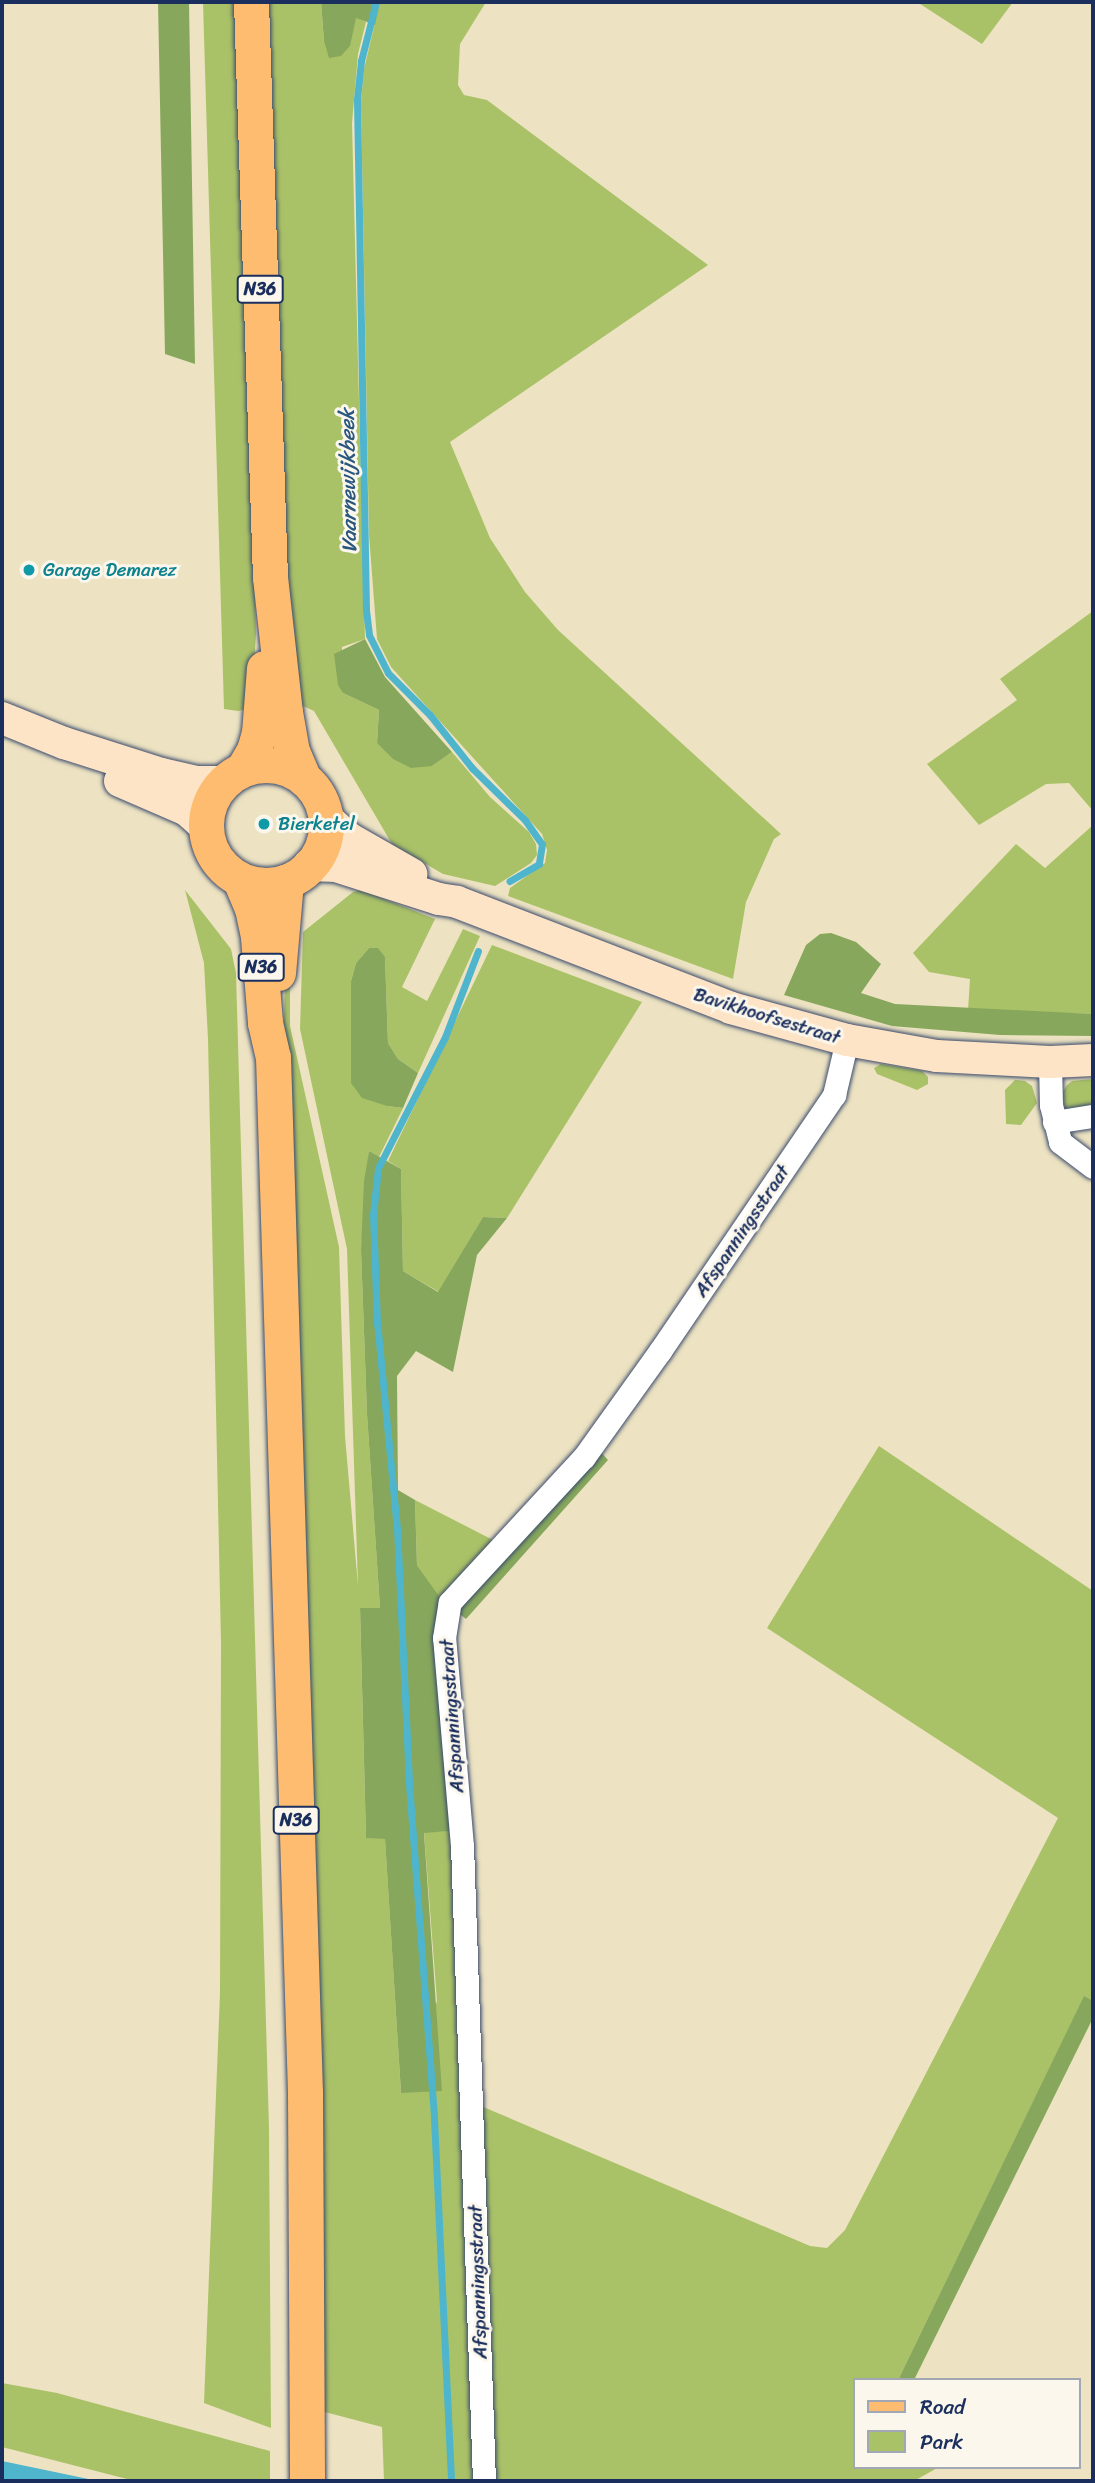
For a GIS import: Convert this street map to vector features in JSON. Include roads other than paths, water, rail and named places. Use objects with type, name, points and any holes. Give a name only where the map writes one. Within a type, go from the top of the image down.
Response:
[{"type":"main road","name":"N36","points":[[251,2],[270,577],[292,751],[304,779],[315,790],[325,817],[324,841],[318,856],[298,873],[273,1057],[304,2079],[309,2409],[307,2481]]},
{"type":"main road","name":"N36","points":[[270,577],[259,733],[254,750],[210,803],[206,827],[214,856],[228,872],[240,880],[252,908],[258,937],[265,1023],[273,1057]]},
{"type":"main road","points":[[234,776],[262,765],[289,769],[304,779]]},
{"type":"main road","points":[[240,880],[256,885],[298,873]]},
{"type":"street","points":[[2,718],[64,743],[162,774],[198,782],[234,776]]},
{"type":"street","points":[[64,743],[110,778],[187,810],[206,827]]},
{"type":"street","name":"Bavikhoofsestraat","points":[[325,817],[348,838],[440,888],[457,902]]},
{"type":"street","name":"Bavikhoofsestraat","points":[[298,873],[336,866],[439,899],[457,902],[731,1008],[847,1040],[937,1056],[1049,1062],[1093,1060]]},
{"type":"street","name":"Afspanningsstraat","points":[[484,2481],[463,1860],[444,1638],[450,1602],[584,1457],[660,1351],[834,1095],[847,1040]]},
{"type":"street","points":[[1049,1062],[1054,1122],[1060,1142],[1093,1167]]},
{"type":"street","points":[[1054,1122],[1093,1116]]},
{"type":"water","points":[[2,2461],[98,2481],[2,2481]]},
{"type":"waterway","name":"Vaarnewijkbeek","points":[[376,2],[361,61],[357,100],[366,610],[369,635],[388,673],[430,715],[472,768],[525,820],[542,844],[539,864],[509,881]]},
{"type":"waterway","points":[[451,2479],[434,2116],[409,1782],[397,1529],[377,1323],[373,1215],[378,1168],[445,1037],[478,951]]},
{"type":"place","name":"Garage Demarez","points":[[29,570]]},
{"type":"place","name":"Bierketel","points":[[264,824]]}]
